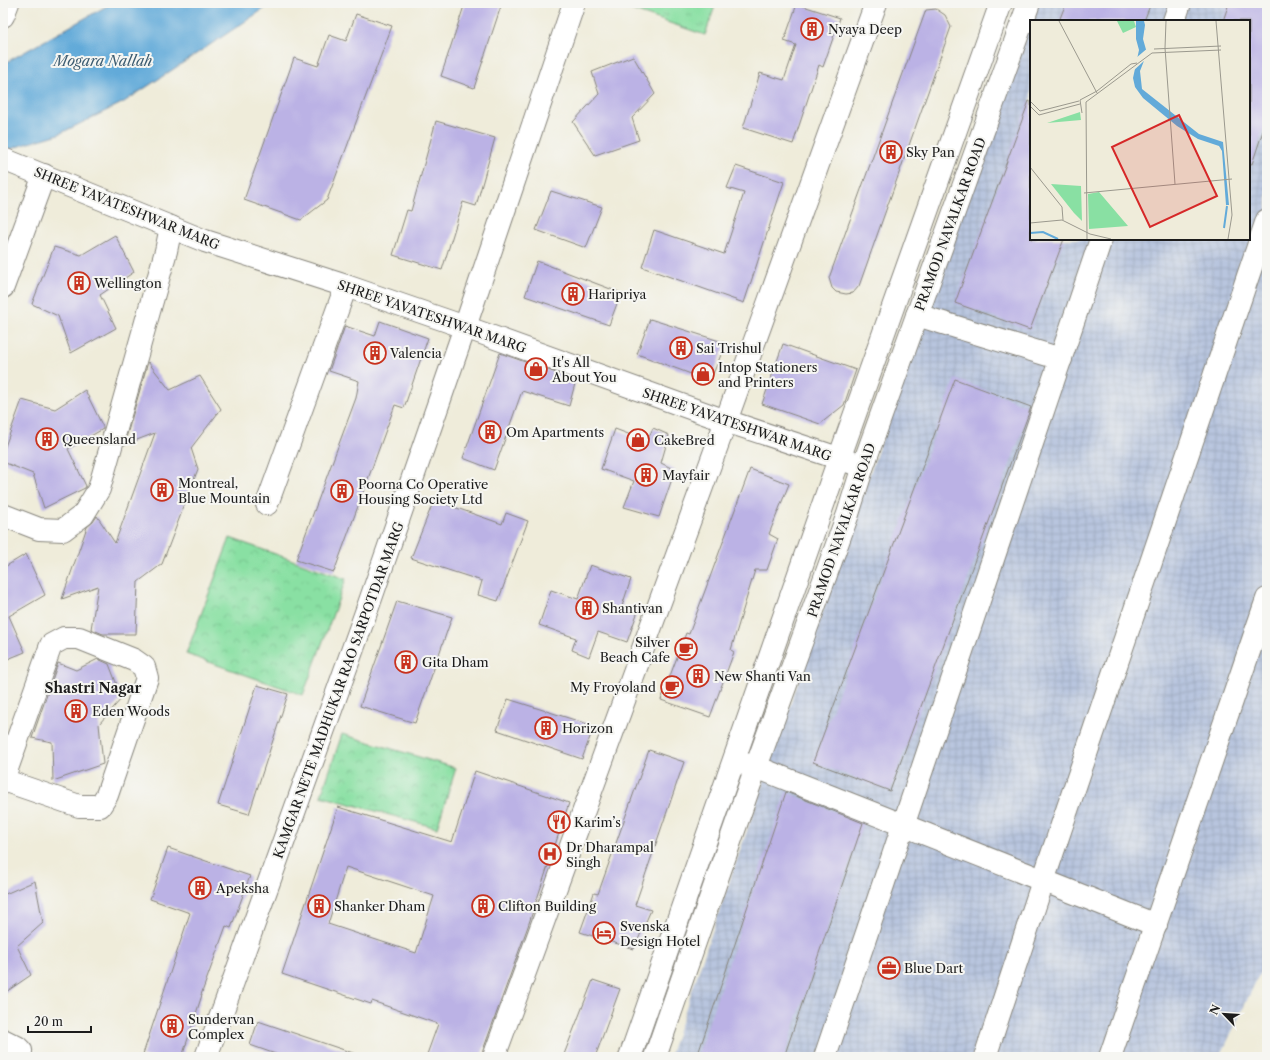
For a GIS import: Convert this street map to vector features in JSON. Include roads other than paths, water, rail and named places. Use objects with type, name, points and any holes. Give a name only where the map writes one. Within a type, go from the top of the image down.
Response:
[{"type":"street","points":[[3,16],[8,3]]},
{"type":"street","name":"KAMGAR NETE MADHUKAR RAO SARPOTDAR MARG","points":[[206,1057],[369,604],[465,327],[574,3]]},
{"type":"street","points":[[494,1057],[726,421],[876,3]]},
{"type":"street","name":"PRAMOD NAVALKAR ROAD","points":[[630,1057],[839,458],[1001,3]]},
{"type":"street","name":"PRAMOD NAVALKAR ROAD","points":[[655,1057],[756,767],[848,514],[863,466],[1029,3]]},
{"type":"street","points":[[1174,20],[1180,3]]},
{"type":"street","name":"SHREE YAVATESHWAR MARG","points":[[9,161],[205,241],[346,286],[465,327],[726,421],[863,466]]},
{"type":"street","points":[[3,287],[44,175]]},
{"type":"street","points":[[985,1057],[1043,881],[1267,220]]},
{"type":"street","points":[[3,515],[39,529],[63,530],[83,515],[99,489],[166,251],[171,227]]},
{"type":"street","points":[[825,1057],[1101,240]]},
{"type":"street","points":[[267,504],[346,286]]},
{"type":"street","points":[[917,315],[1061,359]]},
{"type":"street","points":[[1110,1057],[1267,599]]},
{"type":"street","points":[[64,638],[79,638],[134,660],[144,667],[147,678],[107,795],[100,806],[79,806],[3,780],[51,645],[64,638]]},
{"type":"street","points":[[734,760],[756,767],[1156,926]]},
{"type":"street","points":[[3,1040],[17,1047],[21,1051],[19,1057]]},
{"type":"water","name":"Mogara Nallah","points":[[112,3],[273,3],[124,102],[59,134],[16,147],[3,153],[3,64]]},
{"type":"place","name":"Nyaya Deep","points":[[812,29]]},
{"type":"place","name":"Sky Pan","points":[[891,152]]},
{"type":"place","name":"Wellington","points":[[79,283]]},
{"type":"place","name":"Haripriya","points":[[573,294]]},
{"type":"place","name":"Sai Trishul","points":[[681,348]]},
{"type":"place","name":"Valencia","points":[[375,353]]},
{"type":"place","name":"It's All About You","points":[[536,369]]},
{"type":"place","name":"Intop Stationers and Printers","points":[[703,374]]},
{"type":"place","name":"Om Apartments","points":[[490,432]]},
{"type":"place","name":"Queensland","points":[[47,439]]},
{"type":"place","name":"CakeBred","points":[[638,440]]},
{"type":"place","name":"Mayfair","points":[[646,475]]},
{"type":"place","name":"Montreal, Blue Mountain","points":[[162,490]]},
{"type":"place","name":"Poorna Co Operative Housing Society Ltd","points":[[342,491]]},
{"type":"place","name":"Shantivan","points":[[587,608]]},
{"type":"place","name":"Silver Beach Cafe","points":[[686,649]]},
{"type":"place","name":"Gita Dham","points":[[406,662]]},
{"type":"place","name":"New Shanti Van","points":[[698,676]]},
{"type":"place","name":"My Froyoland","points":[[672,687]]},
{"type":"place","name":"Eden Woods","points":[[76,711]]},
{"type":"place","name":"Horizon","points":[[546,728]]},
{"type":"place","name":"Karim’s","points":[[559,822]]},
{"type":"place","name":"Dr Dharampal Singh","points":[[550,854]]},
{"type":"place","name":"Apeksha","points":[[200,888]]},
{"type":"place","name":"Shanker Dham","points":[[319,906]]},
{"type":"place","name":"Clifton Building","points":[[483,906]]},
{"type":"place","name":"Svenska Design Hotel","points":[[604,933]]},
{"type":"place","name":"Blue Dart","points":[[889,968]]},
{"type":"place","name":"Sundervan Complex","points":[[172,1026]]},
{"type":"district","name":"Shastri Nagar","points":[[93,688]]}]
